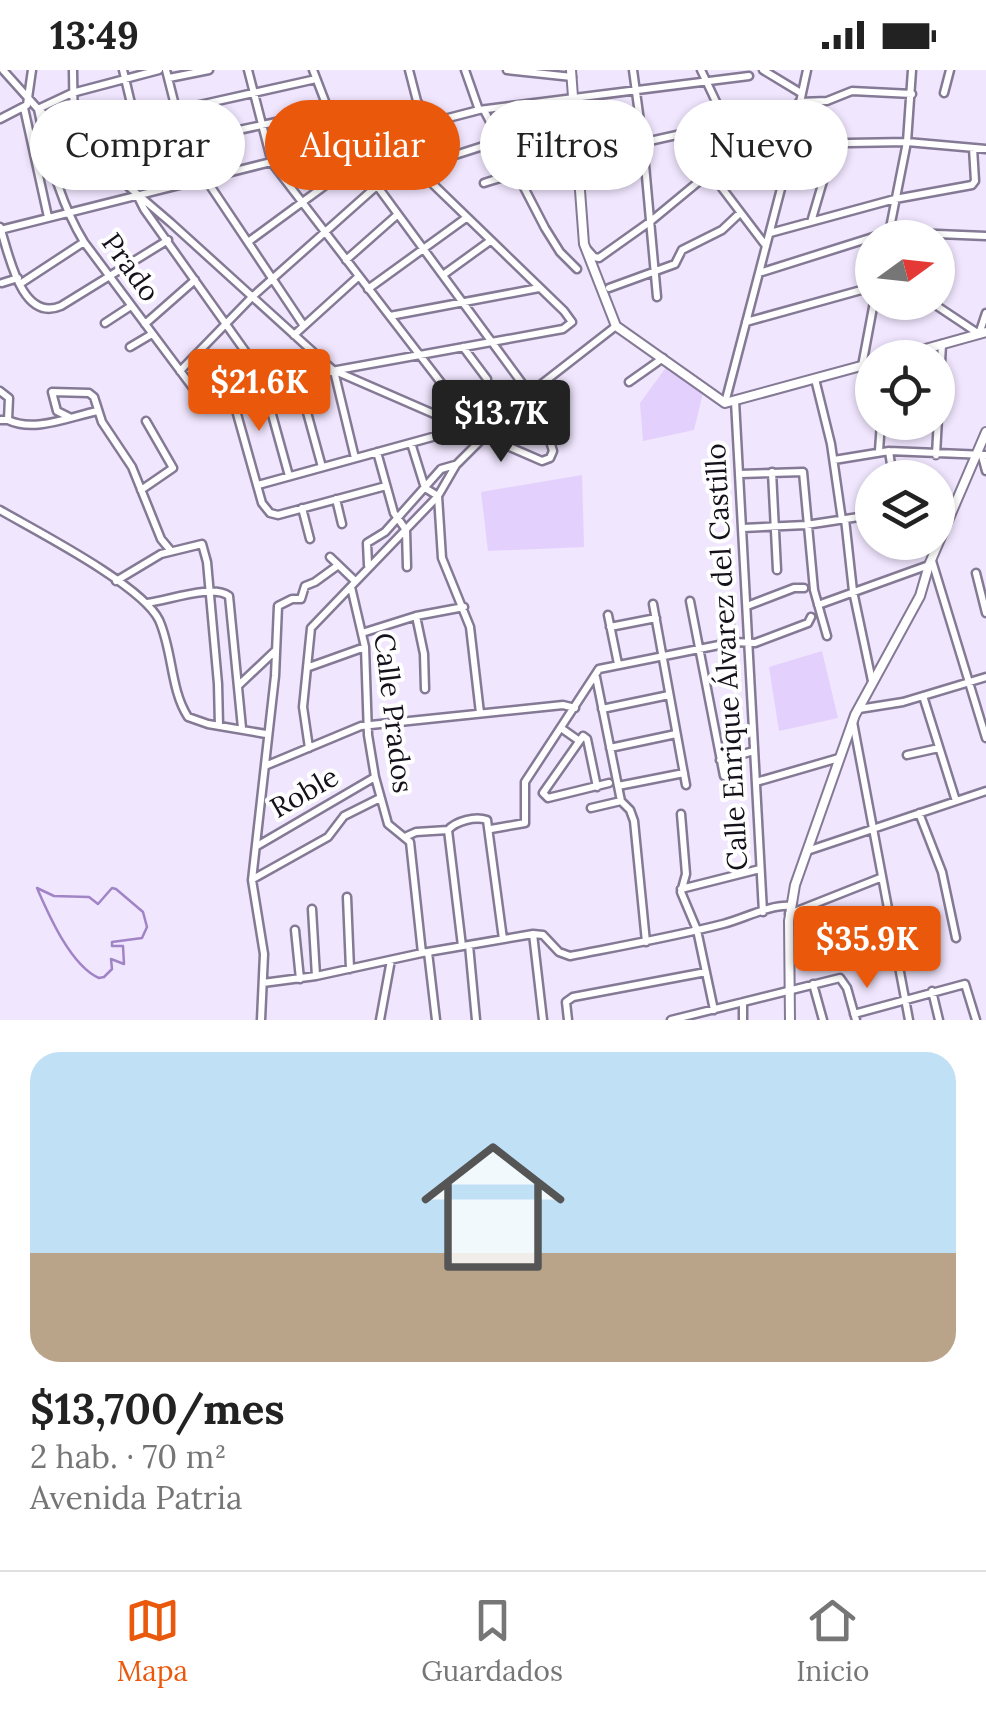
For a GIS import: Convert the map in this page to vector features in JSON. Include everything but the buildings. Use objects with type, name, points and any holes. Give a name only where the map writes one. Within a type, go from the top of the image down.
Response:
[{"type":"street","points":[[4,70],[29,100]]},
{"type":"street","points":[[0,120],[24,108],[29,100],[32,70]]},
{"type":"street","points":[[72,100],[73,70]]},
{"type":"street","points":[[57,100],[124,74],[209,70]]},
{"type":"street","points":[[248,70],[265,137]]},
{"type":"street","points":[[313,70],[323,100]]},
{"type":"street","points":[[409,70],[429,123],[480,110]]},
{"type":"street","points":[[465,70],[480,105]]},
{"type":"street","points":[[506,70],[571,74],[574,99]]},
{"type":"street","points":[[633,70],[637,100]]},
{"type":"street","points":[[701,70],[715,100]]},
{"type":"street","points":[[762,70],[801,97],[828,101],[852,91],[912,94]]},
{"type":"street","name":"Calle Enrique Álvarez del Castillo","points":[[800,100],[807,70]]},
{"type":"street","points":[[891,220],[907,142],[912,70]]},
{"type":"street","points":[[944,92],[950,70]]},
{"type":"street","points":[[165,73],[174,100]]},
{"type":"street","points":[[124,74],[152,191]]},
{"type":"street","points":[[566,100],[748,76]]},
{"type":"street","points":[[225,100],[316,80]]},
{"type":"street","points":[[24,108],[48,216]]},
{"type":"street","points":[[245,129],[265,125]]},
{"type":"street","points":[[848,144],[907,142],[986,149]]},
{"type":"street","points":[[769,234],[896,199],[974,184],[973,148]]},
{"type":"street","name":"Prado","points":[[62,190],[84,242],[199,394],[230,389]]},
{"type":"street","points":[[132,190],[334,370],[532,458],[550,458],[553,448],[533,393],[490,342],[379,190]]},
{"type":"street","points":[[156,190],[0,228],[19,281],[40,309],[54,309],[168,240]]},
{"type":"street","points":[[213,190],[304,326]]},
{"type":"street","points":[[292,190],[472,422]]},
{"type":"street","points":[[248,242],[320,190]]},
{"type":"street","points":[[180,371],[252,296],[369,190]]},
{"type":"street","points":[[386,486],[278,515],[265,508],[230,389],[563,329],[572,322],[438,190]]},
{"type":"street","points":[[527,190],[560,252],[577,268]]},
{"type":"street","points":[[581,190],[584,244],[616,326],[730,402],[855,368]]},
{"type":"street","points":[[648,190],[657,297]]},
{"type":"street","points":[[584,244],[594,257],[600,258],[687,190]]},
{"type":"street","points":[[724,190],[766,246]]},
{"type":"street","name":"Calle Enrique Álvarez del Castillo","points":[[763,912],[740,474],[730,402],[779,190]]},
{"type":"street","points":[[811,222],[820,190]]},
{"type":"street","points":[[137,194],[265,382],[290,476]]},
{"type":"street","points":[[609,288],[674,264],[682,250],[722,230],[740,213]]},
{"type":"street","points":[[346,260],[397,215]]},
{"type":"street","points":[[368,289],[466,218]]},
{"type":"street","points":[[955,236],[986,236]]},
{"type":"street","points":[[442,275],[490,241]]},
{"type":"street","points":[[2,283],[19,281],[84,242]]},
{"type":"street","points":[[758,272],[855,244]]},
{"type":"street","points":[[294,336],[358,277]]},
{"type":"street","points":[[145,324],[194,280]]},
{"type":"street","points":[[390,316],[540,288]]},
{"type":"street","points":[[746,322],[855,291]]},
{"type":"street","points":[[105,323],[132,306]]},
{"type":"street","points":[[982,333],[986,313]]},
{"type":"street","points":[[955,317],[982,333]]},
{"type":"street","points":[[309,748],[303,707],[311,628],[438,496],[456,465],[521,400],[616,326]]},
{"type":"street","points":[[955,340],[982,333]]},
{"type":"street","points":[[130,347],[152,334]]},
{"type":"street","points":[[464,347],[488,379]]},
{"type":"street","points":[[629,382],[663,358]]},
{"type":"street","points":[[334,370],[355,458]]},
{"type":"street","points":[[297,376],[322,467]]},
{"type":"street","points":[[815,379],[834,460],[872,682]]},
{"type":"street","points":[[0,391],[10,402],[4,420],[18,425],[98,411]]},
{"type":"street","points":[[69,416],[57,411],[52,392],[89,393],[94,397],[98,411],[132,468],[161,539],[171,551]]},
{"type":"street","points":[[462,428],[504,404],[521,400]]},
{"type":"street","points":[[140,490],[174,468],[146,421]]},
{"type":"street","points":[[257,485],[440,434],[446,421]]},
{"type":"street","points":[[790,1020],[789,910],[807,850],[853,721],[920,596],[956,502],[981,456],[986,432]]},
{"type":"street","points":[[880,440],[880,452]]},
{"type":"street","points":[[936,455],[937,440]]},
{"type":"street","points":[[411,443],[425,488],[438,496]]},
{"type":"street","points":[[889,451],[890,460]]},
{"type":"street","points":[[834,460],[889,451],[981,456]]},
{"type":"street","points":[[377,452],[397,518],[406,530],[407,567]]},
{"type":"street","points":[[981,456],[986,471]]},
{"type":"street","points":[[368,566],[365,546],[385,532],[441,469],[456,465]]},
{"type":"street","points":[[772,472],[777,570]]},
{"type":"street","points":[[740,474],[802,472],[818,605],[827,636]]},
{"type":"street","points":[[438,496],[444,564],[470,627],[480,713]]},
{"type":"street","points":[[336,499],[342,524]]},
{"type":"street","points":[[302,508],[310,540]]},
{"type":"street","points":[[0,510],[116,581],[155,613],[184,710],[193,721],[266,734]]},
{"type":"street","points":[[743,528],[855,517]]},
{"type":"street","points":[[397,518],[417,518]]},
{"type":"street","points":[[382,553],[385,532]]},
{"type":"street","points":[[161,539],[161,554]]},
{"type":"street","points":[[116,581],[161,554],[201,544],[209,590],[219,726]]},
{"type":"street","points":[[330,557],[353,584]]},
{"type":"street","points":[[818,605],[930,562]]},
{"type":"street","points":[[930,562],[986,738]]},
{"type":"street","points":[[261,1020],[264,954],[252,880],[277,649],[278,606],[292,598],[301,600],[305,586],[337,566]]},
{"type":"street","points":[[976,573],[986,614]]},
{"type":"street","name":"Calle Prados","points":[[353,584],[365,647],[368,726],[375,777],[388,824],[407,836],[412,848],[436,1020]]},
{"type":"street","points":[[746,606],[804,588]]},
{"type":"street","points":[[146,604],[209,590],[224,591],[230,596],[242,728]]},
{"type":"street","points":[[690,602],[724,776]]},
{"type":"street","points":[[653,604],[686,786]]},
{"type":"street","points":[[726,604],[734,642]]},
{"type":"street","points":[[362,633],[416,616],[464,607]]},
{"type":"street","points":[[608,615],[618,664]]},
{"type":"street","points":[[416,616],[424,654],[425,689]]},
{"type":"street","points":[[491,829],[525,823],[525,782],[602,667],[748,642],[808,622],[811,616]]},
{"type":"street","points":[[610,626],[656,618]]},
{"type":"street","points":[[309,666],[365,647]]},
{"type":"street","points":[[239,686],[277,649]]},
{"type":"street","points":[[596,677],[618,786],[634,821],[646,942]]},
{"type":"street","points":[[859,709],[923,696],[986,677]]},
{"type":"street","points":[[602,709],[669,695]]},
{"type":"street","points":[[923,696],[956,801]]},
{"type":"street","points":[[264,766],[368,726],[563,705],[575,708]]},
{"type":"street","points":[[853,721],[909,1020]]},
{"type":"street","points":[[561,728],[578,740]]},
{"type":"street","points":[[610,748],[676,734]]},
{"type":"street","points":[[596,788],[586,739],[582,736],[544,795],[548,798],[596,788],[609,783]]},
{"type":"street","points":[[907,755],[939,748]]},
{"type":"street","points":[[720,760],[754,752]]},
{"type":"street","points":[[756,782],[839,758]]},
{"type":"street","points":[[618,786],[684,773]]},
{"type":"street","name":"Roble","points":[[256,846],[375,777]]},
{"type":"street","points":[[807,850],[986,791]]},
{"type":"street","points":[[252,880],[328,838],[344,816],[380,798]]},
{"type":"street","points":[[592,808],[622,801]]},
{"type":"street","points":[[919,813],[942,872],[956,938]]},
{"type":"street","points":[[682,814],[686,874],[681,889],[697,930],[714,1010]]},
{"type":"street","points":[[407,836],[448,830],[477,818],[487,820],[503,939]]},
{"type":"street","points":[[448,830],[476,1020]]},
{"type":"street","points":[[681,889],[760,869]]},
{"type":"street","points":[[263,983],[533,934],[542,935],[558,952],[570,956],[697,930],[775,906],[789,910],[880,878]]},
{"type":"street","points":[[346,897],[350,969]]},
{"type":"street","points":[[312,909],[316,976]]},
{"type":"street","points":[[294,930],[300,979]]},
{"type":"street","points":[[533,934],[542,1020]]},
{"type":"street","points":[[380,1020],[391,960]]},
{"type":"street","points":[[568,1020],[566,1002],[573,996],[706,972]]},
{"type":"street","points":[[670,1020],[843,979],[855,1017],[932,991],[967,985],[976,1020]]},
{"type":"street","points":[[813,984],[823,1020]]},
{"type":"street","points":[[932,991],[939,1020]]},
{"type":"street","points":[[743,1002],[743,1020]]},
{"type":"shaded area","points":[[667,366],[703,393],[694,430],[643,441],[640,403]]},
{"type":"shaded area","points":[[582,475],[584,547],[488,551],[481,492]]},
{"type":"shaded area","points":[[822,651],[838,718],[779,731],[769,667]]},
{"type":"waterway","points":[[37,888],[54,896],[89,897],[98,904],[112,888],[116,889],[143,912],[147,927],[142,938],[112,942],[112,946],[123,946],[124,964],[111,959],[112,969],[99,978],[70,950],[37,888]]}]
